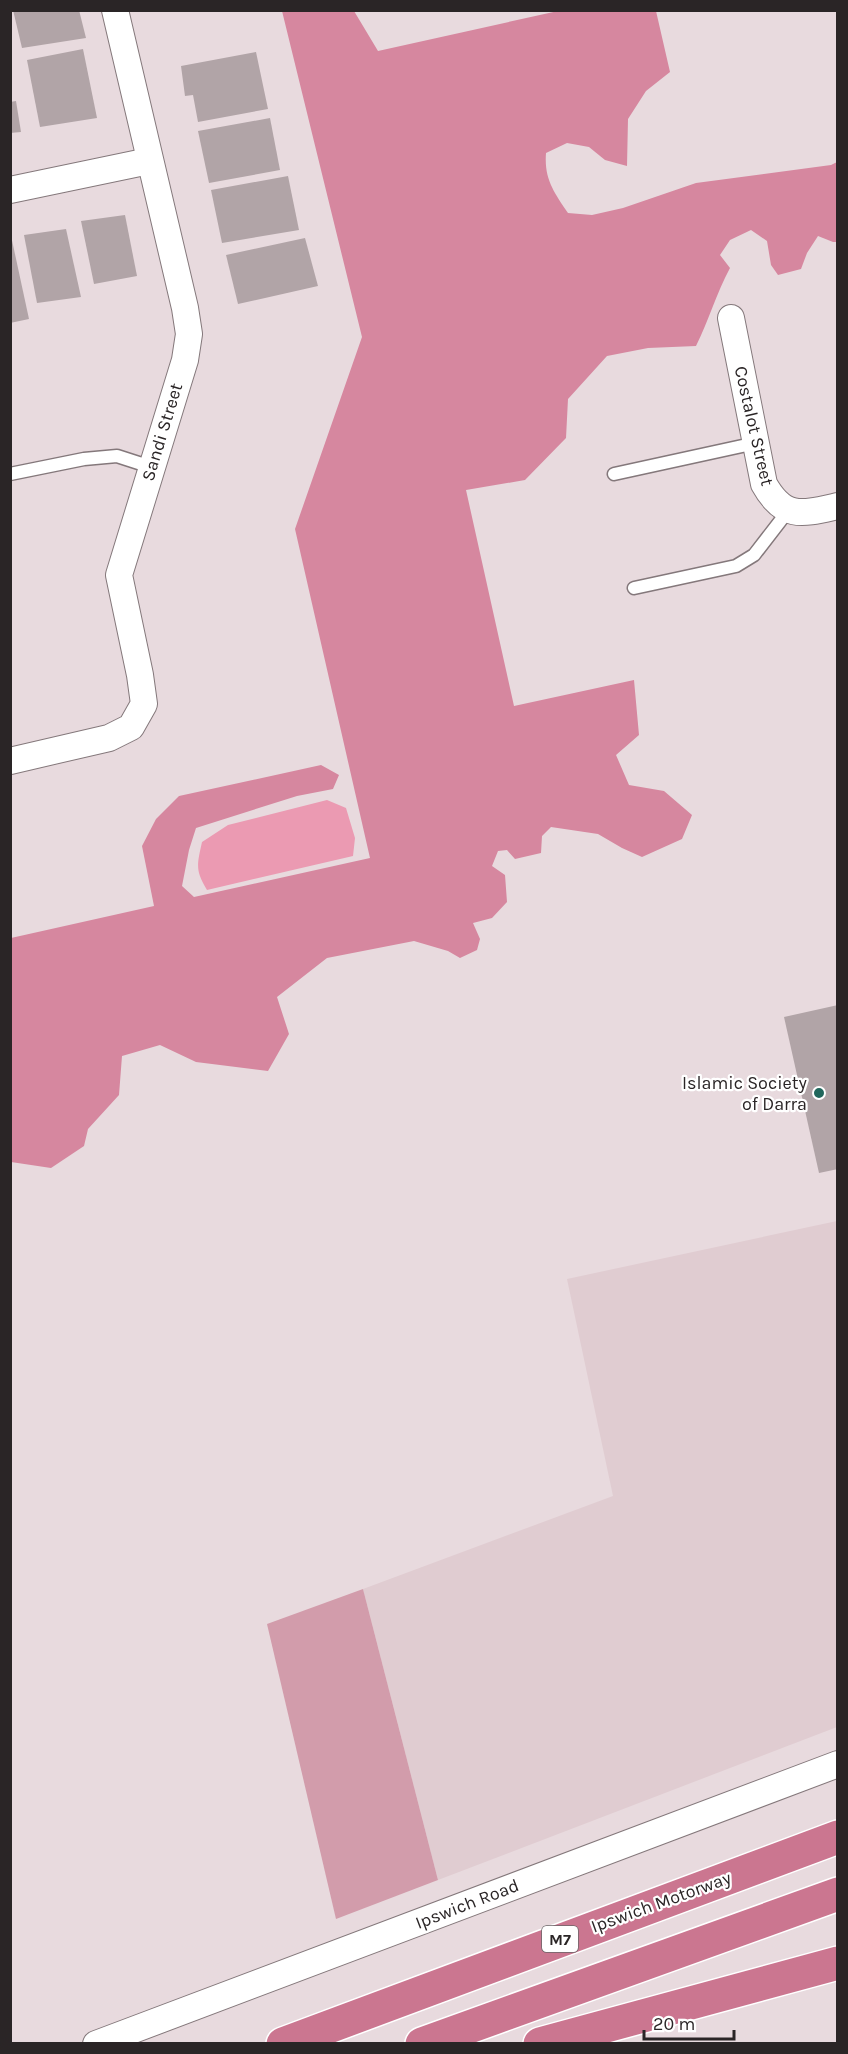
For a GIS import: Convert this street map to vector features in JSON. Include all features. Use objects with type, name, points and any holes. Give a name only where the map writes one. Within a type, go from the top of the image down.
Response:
[{"type":"highway","name":"Ipswich Motorway","points":[[283,2043],[837,1837]]},
{"type":"highway","points":[[422,2043],[837,1894]]},
{"type":"highway","points":[[540,2043],[837,1962]]},
{"type":"street","name":"Sandi Street","points":[[10,761],[109,738],[131,727],[144,704],[119,575],[185,360],[189,334],[186,308],[115,10]]},
{"type":"street","points":[[10,190],[149,160]]},
{"type":"street","name":"Costalot Street","points":[[730,318],[764,484],[773,499],[788,511]]},
{"type":"street","points":[[788,511],[811,512],[837,506]]},
{"type":"street","name":"Ipswich Road","points":[[96,2043],[837,1764]]},
{"type":"lane","points":[[614,474],[756,443]]},
{"type":"lane","points":[[10,474],[84,459],[117,456],[151,467]]},
{"type":"lane","points":[[634,588],[736,566],[754,555],[788,511]]},
{"type":"shaded area","points":[[282,11],[354,11],[378,51],[558,11],[656,11],[670,72],[646,91],[628,119],[627,166],[605,160],[589,147],[567,143],[546,153],[548,178],[568,213],[592,215],[623,208],[696,183],[831,165],[837,162],[837,242],[818,236],[807,253],[801,269],[778,275],[771,265],[767,241],[751,230],[730,240],[720,255],[730,268],[696,346],[648,348],[607,356],[568,399],[566,438],[525,480],[466,490],[514,706],[634,680],[639,735],[616,755],[629,785],[664,791],[692,815],[682,839],[642,857],[598,834],[551,827],[542,836],[541,853],[515,859],[507,850],[498,851],[492,866],[505,875],[507,902],[492,918],[473,923],[480,939],[477,950],[460,958],[448,951],[414,941],[327,958],[277,997],[289,1034],[268,1071],[196,1062],[160,1045],[122,1056],[119,1095],[88,1129],[84,1146],[51,1168],[11,1162],[11,938],[154,906],[142,846],[156,819],[179,796],[321,765],[339,775],[333,789],[297,796],[196,828],[182,886],[194,897],[370,858],[295,529],[362,337]]},
{"type":"shaded area","points":[[327,800],[346,808],[355,838],[353,856],[207,890],[198,867],[202,842],[228,825]]},
{"type":"shaded area","points":[[837,1221],[837,1727],[438,1880],[363,1589],[613,1496],[567,1279]]},
{"type":"shaded area","points":[[363,1589],[438,1880],[336,1919],[267,1624]]},
{"type":"building","points":[[13,10],[79,10],[86,38],[22,48]]},
{"type":"building","points":[[83,49],[97,118],[40,127],[27,60]]},
{"type":"building","points":[[256,52],[268,109],[198,122],[193,95],[185,96],[181,66]]},
{"type":"building","points":[[16,101],[21,132],[10,133],[10,102]]},
{"type":"building","points":[[270,118],[280,170],[209,183],[198,131]]},
{"type":"building","points":[[288,176],[299,230],[222,243],[211,190]]},
{"type":"building","points":[[125,215],[137,276],[94,284],[81,221]]},
{"type":"building","points":[[66,229],[81,297],[37,303],[24,235]]},
{"type":"building","points":[[10,231],[29,319],[10,323]]},
{"type":"building","points":[[305,238],[318,286],[238,304],[226,255]]},
{"type":"building","name":"Islamic Society of Darra","points":[[838,1005],[838,1169],[819,1173],[784,1017]]},
{"type":"place","name":"Islamic Society of Darra","points":[[819,1093]]}]
